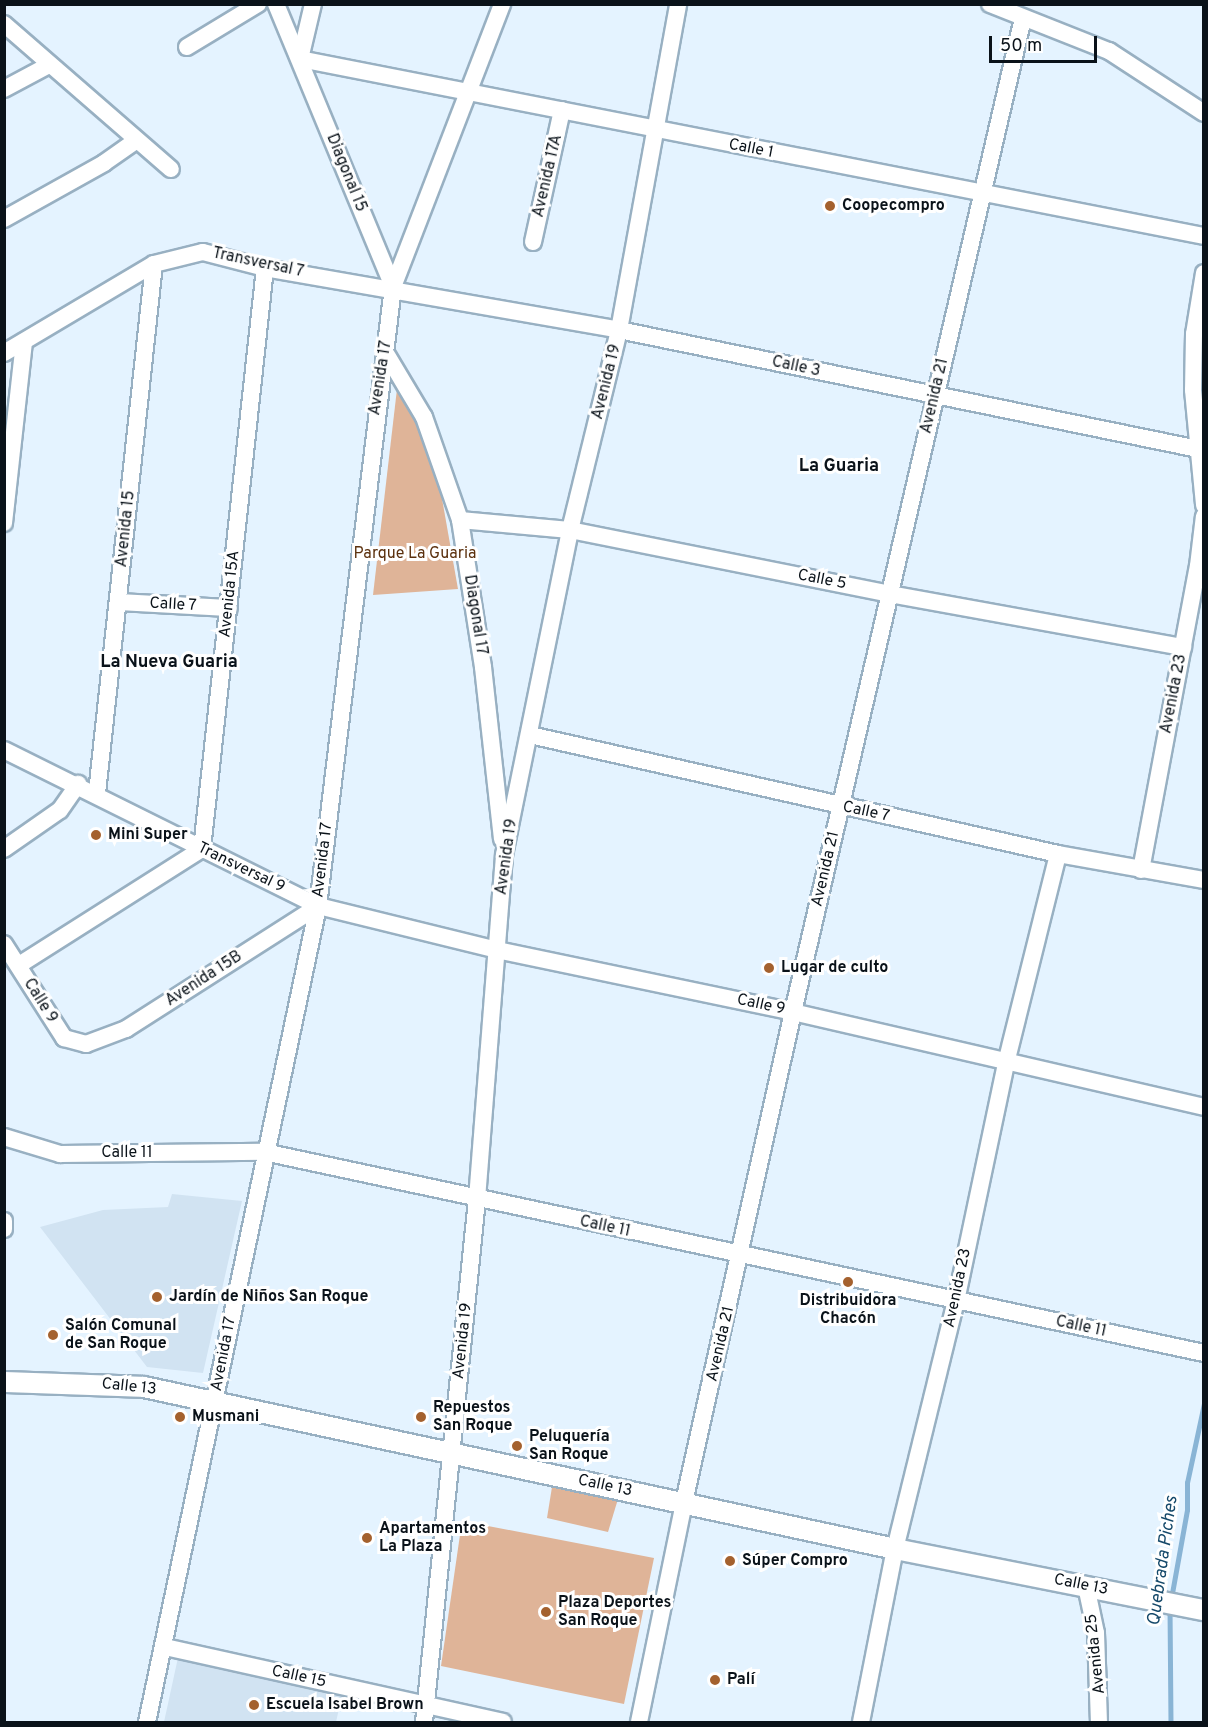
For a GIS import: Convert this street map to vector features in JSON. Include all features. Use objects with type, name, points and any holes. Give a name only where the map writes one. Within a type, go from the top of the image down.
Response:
[{"type":"street","points":[[187,47],[258,4]]},
{"type":"street","name":"Diagonal 15","points":[[276,4],[393,287]]},
{"type":"street","points":[[300,59],[313,4]]},
{"type":"street","name":"Avenida 17","points":[[147,1722],[165,1647],[264,1152],[318,906],[378,383],[387,355],[393,287],[502,4]]},
{"type":"street","name":"Avenida 19","points":[[424,1722],[477,1199],[504,855],[570,530],[619,330],[678,4]]},
{"type":"street","points":[[990,4],[1109,51],[1203,113]]},
{"type":"street","name":"Avenida 21","points":[[639,1722],[684,1502],[741,1256],[793,1012],[1023,18]]},
{"type":"street","points":[[4,24],[136,141],[171,169]]},
{"type":"street","name":"Calle 1","points":[[300,59],[1203,236]]},
{"type":"street","points":[[4,89],[49,65]]},
{"type":"street","name":"Avenida 17A","points":[[533,242],[562,110]]},
{"type":"street","points":[[4,219],[104,163],[136,141]]},
{"type":"street","name":"Transversal 7","points":[[4,353],[154,264],[204,252],[265,268],[393,287]]},
{"type":"street","name":"Avenida 15","points":[[97,793],[154,264]]},
{"type":"street","name":"Avenida 15A","points":[[202,849],[265,268]]},
{"type":"street","points":[[1203,273],[1194,345],[1198,449],[1203,505]]},
{"type":"street","name":"Calle 3","points":[[393,287],[619,330],[935,397],[1198,449]]},
{"type":"street","points":[[4,523],[24,342]]},
{"type":"street","name":"Diagonal 17","points":[[387,355],[424,417],[460,520],[483,667],[504,855]]},
{"type":"street","name":"Avenida 23","points":[[1141,870],[1183,647],[1203,516]]},
{"type":"street","name":"Calle 5","points":[[460,520],[570,530],[890,594],[1183,647]]},
{"type":"street","name":"Calle 7","points":[[118,602],[229,608]]},
{"type":"street","name":"Calle 7","points":[[530,735],[1058,854],[1203,880]]},
{"type":"street","name":"Transversal 9","points":[[4,750],[97,793],[202,849],[318,906]]},
{"type":"street","points":[[4,849],[60,810],[78,784]]},
{"type":"street","points":[[19,965],[202,849]]},
{"type":"street","name":"Avenida 23","points":[[861,1722],[895,1549],[956,1301],[1006,1063],[1058,854]]},
{"type":"street","name":"Calle 9","points":[[318,906],[497,950],[793,1012],[1203,1107]]},
{"type":"street","name":"Avenida 15B","points":[[86,1044],[126,1029],[318,906]]},
{"type":"street","name":"Calle 9","points":[[4,944],[64,1038],[86,1044]]},
{"type":"street","name":"Calle 11","points":[[4,1137],[60,1154],[264,1152],[741,1256],[1198,1352]]},
{"type":"street","points":[[4,1221],[4,1229]]},
{"type":"street","name":"Calle 13","points":[[4,1382],[144,1387],[895,1549],[1203,1610]]},
{"type":"street","name":"Avenida 25","points":[[1086,1586],[1098,1653],[1100,1722]]},
{"type":"street","name":"Calle 15","points":[[165,1647],[503,1722]]},
{"type":"shaded area","name":"Jardín de Niños San Roque","points":[[172,1194],[242,1201],[203,1373],[147,1367],[40,1227],[103,1210],[168,1207]]},
{"type":"shaded area","name":"Escuela Isabel Brown","points":[[179,1653],[344,1687],[336,1722],[164,1722]]},
{"type":"green space","name":"Parque La Guaria","points":[[397,389],[403,392],[438,476],[458,589],[373,595]]},
{"type":"green space","points":[[552,1487],[618,1499],[608,1532],[547,1518]]},
{"type":"green space","name":"Plaza Deportes San Roque","points":[[462,1521],[654,1558],[624,1704],[441,1666]]},
{"type":"waterway","name":"Quebrada Piches","points":[[1171,1599],[1187,1510],[1187,1483],[1204,1404]]},
{"type":"waterway","name":"Quebrada Piches","points":[[1170,1607],[1171,1722]]},
{"type":"place","name":"Coopecompro","points":[[830,206]]},
{"type":"place","name":"Mini Super","points":[[96,835]]},
{"type":"place","name":"Lugar de culto","points":[[769,968]]},
{"type":"place","name":"Distribuidora Chacón","points":[[848,1282]]},
{"type":"place","name":"Jardín de Niños San Roque","points":[[157,1297]]},
{"type":"place","name":"Salón Comunal de San Roque","points":[[53,1335]]},
{"type":"place","name":"Musmani","points":[[180,1417]]},
{"type":"place","name":"Repuestos San Roque","points":[[421,1417]]},
{"type":"place","name":"Peluquería San Roque","points":[[517,1446]]},
{"type":"place","name":"Apartamentos La Plaza","points":[[367,1538]]},
{"type":"place","name":"Súper Compro","points":[[730,1561]]},
{"type":"place","name":"Plaza Deportes San Roque","points":[[546,1612]]},
{"type":"place","name":"Palí","points":[[715,1680]]},
{"type":"place","name":"Escuela Isabel Brown","points":[[254,1705]]},
{"type":"district","name":"La Guaria","points":[[839,467]]},
{"type":"district","name":"La Nueva Guaria","points":[[169,663]]}]
